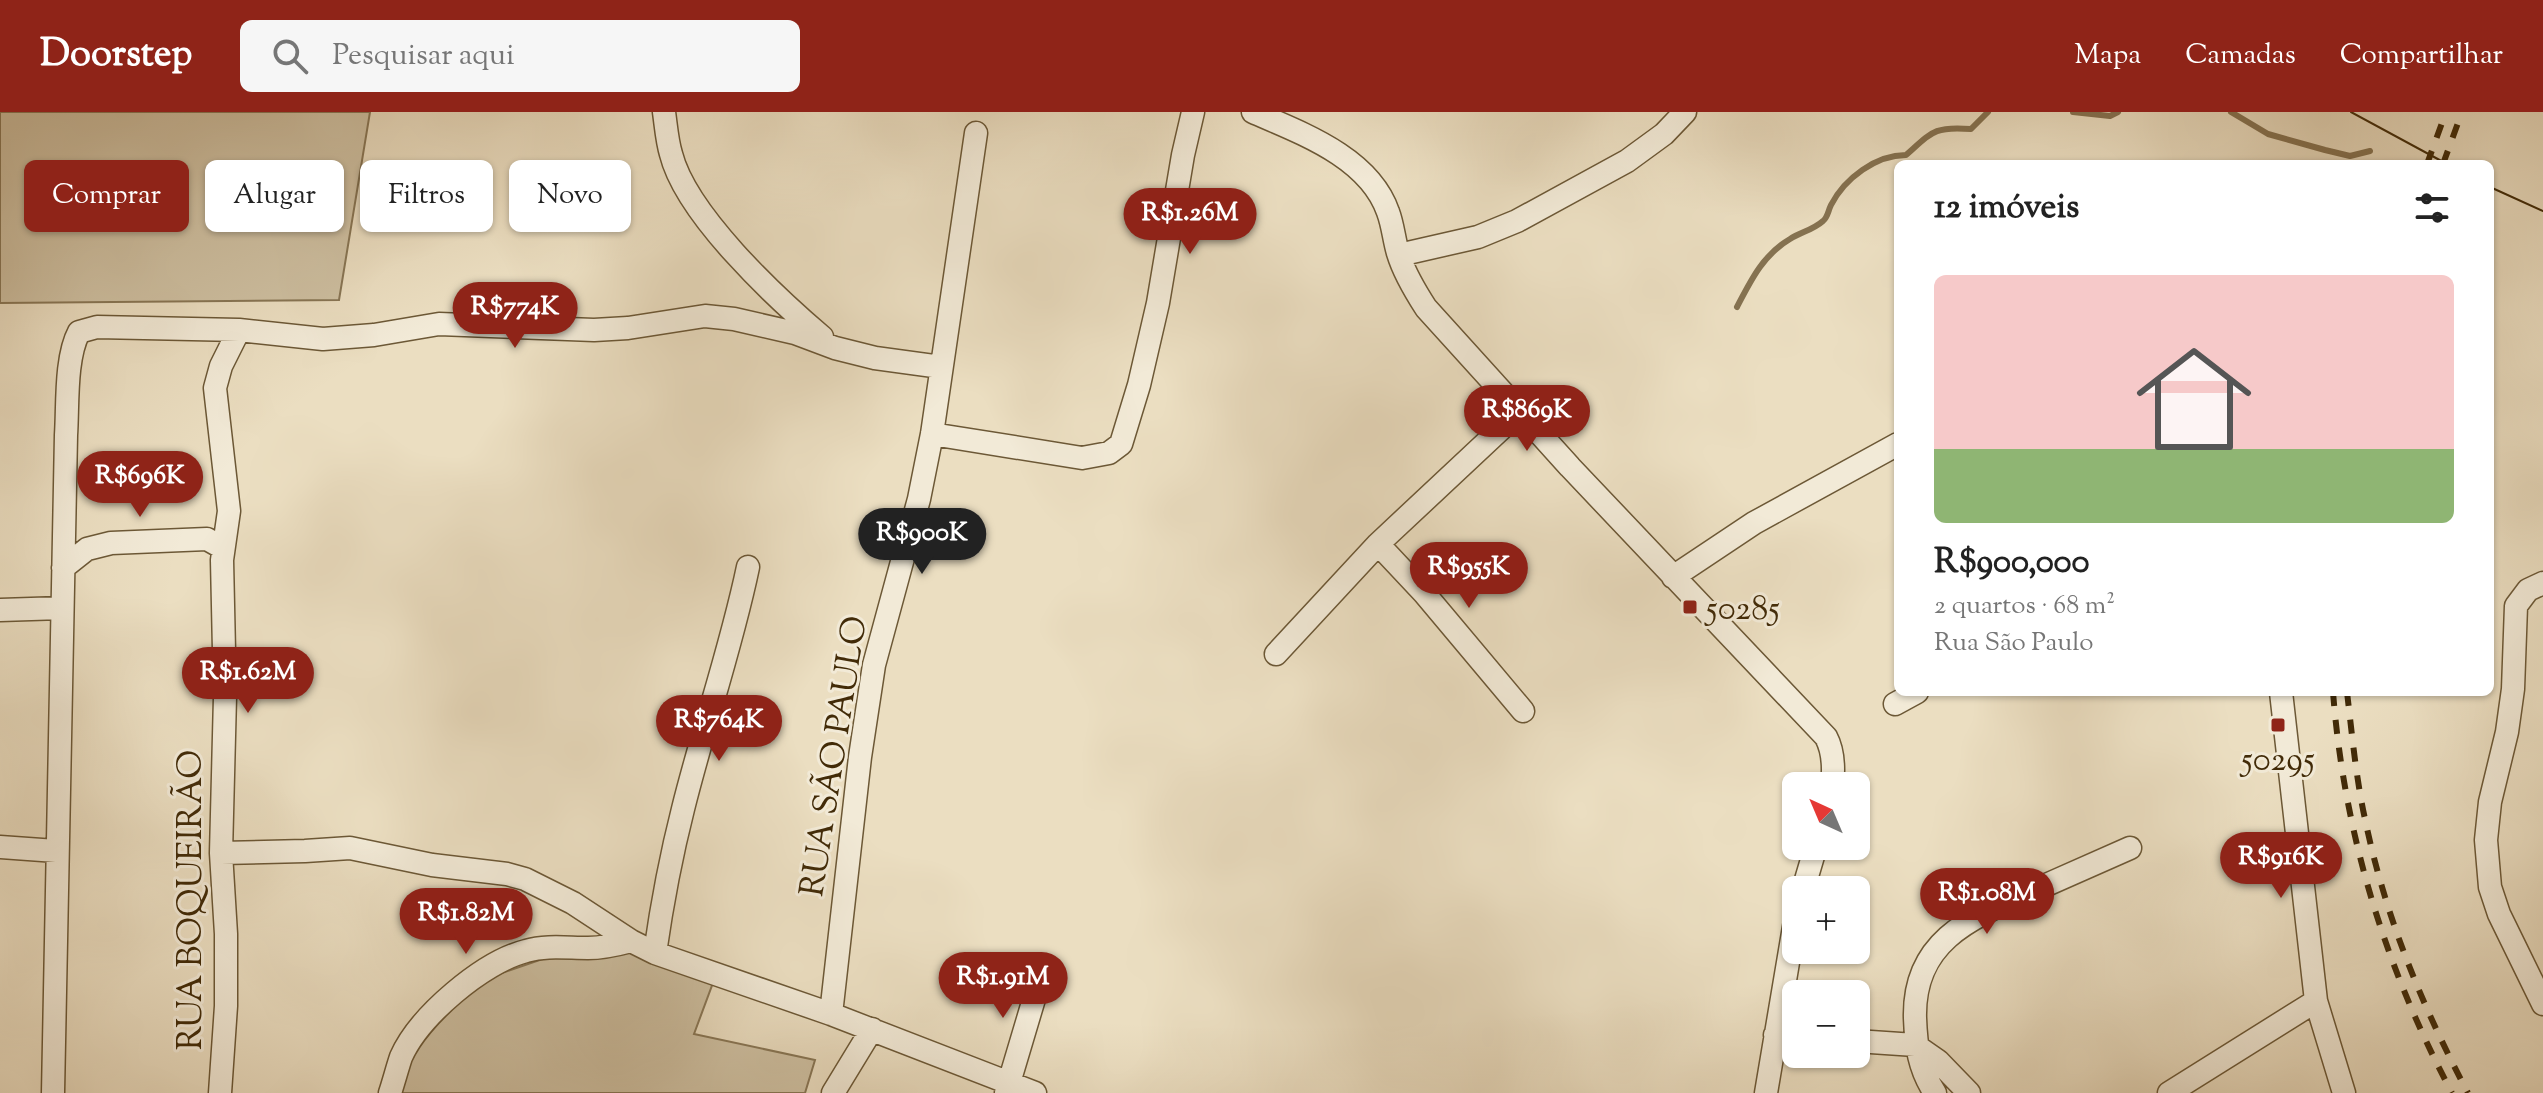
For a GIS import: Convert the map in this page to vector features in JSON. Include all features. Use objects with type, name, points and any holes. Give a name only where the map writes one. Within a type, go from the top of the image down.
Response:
[{"type":"street","points":[[664,112],[671,156],[686,190],[707,221],[791,311],[835,348]]},
{"type":"street","points":[[932,434],[1082,458],[1109,453],[1121,444],[1139,385],[1158,303],[1193,112]]},
{"type":"street","points":[[1399,255],[1478,237],[1517,221],[1627,161],[1664,134],[1685,112]]},
{"type":"street","points":[[1261,113],[1333,151],[1360,171],[1379,193],[1388,212],[1399,255],[1413,288],[1426,308],[1673,577],[1826,737],[1831,747],[1832,772]]},
{"type":"street","name":"RUA SÃO PAULO","points":[[831,1014],[860,757],[874,665],[916,512],[932,434],[976,133]]},
{"type":"street","points":[[53,1093],[63,568],[70,366],[79,332],[97,327],[239,330],[323,339],[374,335],[439,324],[594,330],[705,316],[771,327],[875,358],[941,367]]},
{"type":"street","name":"RUA BOQUEIRÃO","points":[[220,1093],[226,1006],[221,853],[225,697],[223,548],[229,511],[215,388],[221,366],[239,330]]},
{"type":"street","points":[[1276,654],[1378,544],[1520,411]]},
{"type":"street","points":[[1673,577],[1754,523],[1894,446]]},
{"type":"street","points":[[63,568],[87,549],[111,543],[207,539],[223,548]]},
{"type":"street","points":[[1378,544],[1424,593],[1523,711]]},
{"type":"street","points":[[655,953],[667,875],[680,820],[737,620],[748,567]]},
{"type":"street","points":[[2536,586],[2516,606],[2513,689],[2507,732],[2490,802],[2486,852],[2490,887],[2499,914],[2543,1004]]},
{"type":"street","points":[[0,610],[62,608]]},
{"type":"street","points":[[1895,704],[1910,696]]},
{"type":"street","points":[[2281,696],[2316,1001],[2344,1093]]},
{"type":"street","points":[[0,847],[56,851]]},
{"type":"street","points":[[221,853],[350,848],[432,865],[525,879],[573,903],[655,953],[872,1029],[1006,1087],[1035,1093]]},
{"type":"street","points":[[1935,1093],[1921,1068],[1915,1045],[1916,986],[1924,966],[1942,943],[1970,918],[2130,848]]},
{"type":"street","points":[[390,1093],[402,1055],[431,1016],[460,987],[502,960],[545,947],[592,948],[631,941]]},
{"type":"street","points":[[1006,1087],[1042,972]]},
{"type":"street","points":[[2169,1093],[2316,1001]]},
{"type":"street","points":[[833,1093],[872,1029]]},
{"type":"street","points":[[1870,1042],[1915,1045],[1938,1061],[1969,1093]]},
{"type":"street","points":[[1766,1093],[1782,1047]]},
{"type":"shaded area","points":[[0,112],[370,112],[339,300],[0,303]]},
{"type":"shaded area","points":[[622,948],[714,980],[694,1034],[815,1060],[805,1093],[399,1093],[406,1053],[464,986],[557,954]]},
{"type":"waterway","points":[[1737,307],[1765,260],[1781,245],[1823,221],[1837,195],[1862,170],[1884,159],[1906,155],[1934,132],[1971,129],[1988,112]]},
{"type":"waterway","points":[[2073,112],[2110,116],[2118,112]]},
{"type":"waterway","points":[[2231,112],[2268,134],[2325,150],[2350,156],[2370,151]]},
{"type":"tram line","points":[[2351,112],[2440,160]]},
{"type":"tram line","points":[[2494,189],[2543,211]]},
{"type":"railway","points":[[2428,160],[2446,112]]},
{"type":"railway","points":[[2444,160],[2462,112]]},
{"type":"railway","points":[[2333,696],[2347,797],[2372,898],[2407,997],[2452,1093]]},
{"type":"railway","points":[[2347,696],[2362,803],[2383,890],[2420,994],[2468,1093]]},
{"type":"place","name":"50285","points":[[1690,607]]},
{"type":"place","name":"50295","points":[[2278,725]]}]
